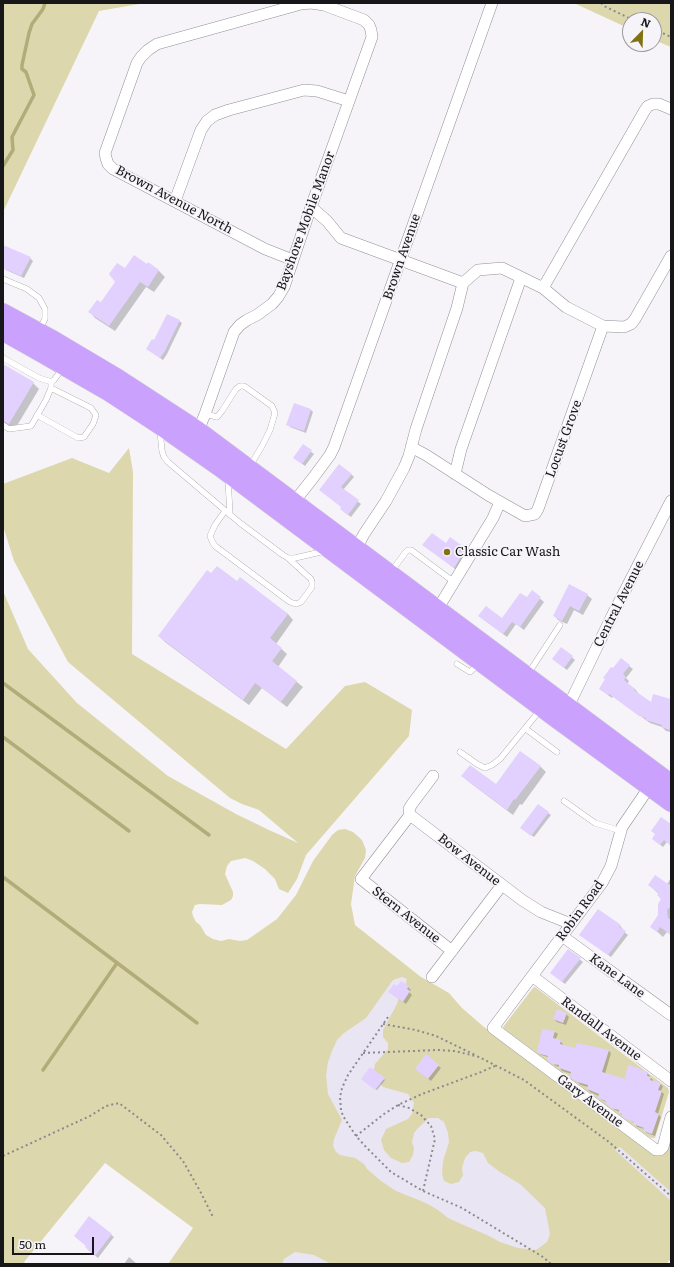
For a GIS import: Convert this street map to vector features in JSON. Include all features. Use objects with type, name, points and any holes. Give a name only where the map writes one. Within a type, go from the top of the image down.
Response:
[{"type":"highway","points":[[3,313],[115,377],[202,423],[248,468],[671,784]]},
{"type":"highway","points":[[3,332],[108,392],[160,425],[228,473],[542,708],[671,802]]},
{"type":"street","name":"Brown Avenue North","points":[[293,260],[265,249],[113,169],[108,164],[106,158],[105,153],[107,146],[137,63],[148,50],[158,44],[301,4],[311,3],[364,20],[369,25],[372,37]]},
{"type":"street","name":"Brown Avenue","points":[[294,502],[330,455],[334,447],[492,3]]},
{"type":"street","name":"Bayshore Mobile Manor","points":[[202,423],[234,332],[247,320],[265,310],[278,297],[284,287],[311,206],[372,37]]},
{"type":"street","points":[[175,201],[201,130],[207,121],[215,115],[304,90],[317,91],[348,101]]},
{"type":"street","points":[[543,288],[645,110],[648,106],[653,104],[659,104],[671,109]]},
{"type":"street","points":[[311,206],[327,221],[341,238],[463,283]]},
{"type":"street","points":[[356,549],[404,468],[409,456],[416,429],[457,308],[463,283],[478,270],[502,268],[543,288],[566,307],[603,326],[624,327],[631,324],[635,319],[671,256]]},
{"type":"street","points":[[454,474],[521,278]]},
{"type":"street","name":"Locust Grove","points":[[411,447],[500,502],[526,516],[535,514],[603,326]]},
{"type":"street","name":"Central Avenue","points":[[568,707],[612,616],[671,501]]},
{"type":"street","points":[[438,610],[493,518],[500,502]]},
{"type":"street","points":[[410,815],[409,809],[433,776]]},
{"type":"street","name":"Robin Road","points":[[493,1028],[607,875],[625,821],[650,786]]},
{"type":"street","name":"Stern Avenue","points":[[410,815],[361,879],[452,951]]},
{"type":"street","name":"Bow Avenue","points":[[410,815],[533,907],[571,924]]},
{"type":"street","points":[[432,977],[502,885]]},
{"type":"street","name":"Kane Lane","points":[[562,936],[671,1015]]},
{"type":"street","name":"Randall Avenue","points":[[532,976],[671,1081]]},
{"type":"street","name":"Gary Avenue","points":[[493,1028],[656,1150],[660,1150],[662,1147],[671,1117]]},
{"type":"lane","points":[[3,279],[27,289],[39,298],[45,309],[44,319],[38,332]]},
{"type":"lane","points":[[3,358],[91,408],[96,415],[93,424],[84,437],[78,438],[37,415]]},
{"type":"lane","points":[[3,425],[9,429],[31,426],[46,400],[51,385],[64,366]]},
{"type":"lane","points":[[202,423],[217,417],[236,389],[240,386],[244,386],[272,406],[275,413],[270,430],[248,468]]},
{"type":"lane","points":[[160,425],[162,451],[164,457],[225,511],[288,558],[311,578],[312,587],[301,602],[296,604],[290,602],[215,546],[210,536],[225,511]]},
{"type":"lane","points":[[228,473],[230,515]]},
{"type":"lane","points":[[288,558],[295,558],[330,550]]},
{"type":"lane","points":[[390,574],[405,553],[408,550],[411,550],[454,582]]},
{"type":"lane","points":[[526,676],[560,625]]},
{"type":"lane","points":[[457,664],[470,672],[481,662]]},
{"type":"lane","points":[[460,752],[484,768],[492,766],[526,729],[542,708]]},
{"type":"lane","points":[[526,729],[557,752]]},
{"type":"lane","points":[[564,801],[595,823],[621,831]]},
{"type":"path","points":[[601,3],[622,15]]},
{"type":"path","points":[[388,1017],[348,1075],[342,1088],[340,1097],[341,1110],[343,1116],[356,1136],[391,1172],[423,1191],[462,1208],[543,1257],[551,1264]]},
{"type":"path","points":[[383,1024],[416,1030],[436,1036],[524,1080],[609,1142],[671,1196]]},
{"type":"path","points":[[363,1053],[438,1050],[455,1051],[479,1057]]},
{"type":"path","points":[[356,1136],[398,1105],[496,1065]]},
{"type":"path","points":[[3,1156],[90,1116],[106,1106],[119,1102],[161,1135],[174,1150],[200,1191],[213,1217]]},
{"type":"path","points":[[398,1105],[409,1108],[421,1115],[431,1126],[435,1139],[423,1191]]},
{"type":"shaded area","points":[[3,3],[145,3],[99,11],[3,212]]},
{"type":"shaded area","points":[[671,3],[671,47],[662,43],[662,12],[622,12],[622,25],[576,4]]},
{"type":"shaded area","points":[[129,448],[133,472],[132,654],[286,749],[345,686],[365,682],[412,710],[409,736],[306,855],[297,879],[288,893],[279,889],[275,879],[265,869],[253,861],[245,858],[231,861],[227,866],[225,874],[233,892],[231,900],[222,905],[195,905],[192,912],[196,922],[200,925],[206,935],[213,939],[221,941],[229,939],[240,941],[247,940],[277,919],[296,895],[313,861],[332,835],[338,830],[345,829],[353,832],[362,840],[366,850],[365,858],[355,876],[351,904],[355,925],[421,977],[449,993],[462,1008],[484,1027],[654,1144],[671,1137],[671,1192],[620,1147],[615,1150],[671,1201],[671,1259],[666,1264],[331,1264],[314,1255],[295,1252],[284,1259],[282,1264],[168,1264],[193,1228],[105,1163],[24,1262],[26,1264],[3,1264],[3,591],[28,649],[77,703],[168,776],[236,814],[298,843],[259,810],[230,798],[68,662],[14,561],[3,526],[3,484],[72,458],[109,473]],"holes":[[[402,977],[407,979],[405,986],[401,990],[397,1004],[383,1030],[383,1037],[388,1043],[388,1049],[375,1064],[373,1075],[383,1087],[408,1094],[414,1103],[412,1114],[408,1119],[386,1129],[381,1140],[384,1150],[391,1158],[402,1163],[409,1162],[413,1155],[414,1148],[412,1142],[414,1133],[429,1118],[438,1118],[444,1122],[448,1133],[449,1142],[443,1161],[442,1174],[444,1181],[451,1184],[459,1182],[463,1175],[462,1168],[465,1158],[470,1152],[476,1151],[483,1153],[488,1163],[520,1184],[545,1208],[550,1234],[547,1242],[536,1250],[518,1248],[500,1242],[448,1218],[426,1203],[396,1191],[381,1181],[367,1169],[364,1164],[355,1158],[340,1155],[336,1152],[333,1146],[334,1139],[342,1120],[328,1094],[326,1075],[328,1062],[332,1051],[337,1040],[344,1033],[366,1018],[393,980]]]},
{"type":"shaded area","points":[[393,966],[671,1177],[671,1253],[659,1264],[377,1264],[287,1106]]},
{"type":"shaded area","points":[[535,987],[668,1088],[669,1092],[655,1138],[649,1137],[504,1029],[503,1027]]},
{"type":"shaded area","points":[[308,1216],[371,1264],[271,1264]]},
{"type":"building","points":[[3,245],[31,257],[21,276],[3,268]]},
{"type":"building","points":[[134,255],[147,264],[148,262],[159,270],[148,287],[140,282],[109,326],[88,312],[97,300],[101,302],[115,282],[109,274],[117,263],[125,268]]},
{"type":"building","points":[[167,314],[180,320],[160,358],[146,349],[152,339],[154,340]]},
{"type":"building","points":[[3,364],[34,382],[9,424],[3,421]]},
{"type":"building","points":[[294,403],[311,409],[304,431],[286,425]]},
{"type":"building","points":[[303,444],[312,450],[302,464],[293,458]]},
{"type":"building","points":[[339,464],[352,474],[341,487],[359,500],[348,515],[340,509],[341,507],[319,490]]},
{"type":"building","name":"Classic Car Wash","points":[[432,533],[446,543],[450,537],[461,545],[458,550],[463,553],[454,568],[422,545]]},
{"type":"building","points":[[217,566],[237,581],[240,577],[288,614],[270,638],[282,648],[272,661],[297,681],[281,702],[255,683],[243,700],[158,636],[207,570],[211,573]]},
{"type":"building","points":[[569,584],[588,594],[579,611],[570,606],[562,621],[553,616]]},
{"type":"building","points":[[532,590],[541,597],[520,627],[512,622],[503,634],[478,616],[486,606],[502,618],[520,593],[527,597]]},
{"type":"building","points":[[561,647],[573,656],[564,668],[552,659]]},
{"type":"building","points":[[621,658],[630,665],[623,674],[626,677],[624,680],[635,689],[634,690],[651,702],[653,694],[671,699],[671,727],[669,730],[662,727],[662,725],[639,716],[609,694],[608,695],[599,689],[605,679],[603,678],[611,667],[613,668]]},
{"type":"building","points":[[520,751],[541,766],[507,810],[461,776],[470,765],[496,784]]},
{"type":"building","points":[[538,804],[549,812],[531,836],[520,828]]},
{"type":"building","points":[[661,817],[671,824],[671,846],[664,840],[660,845],[652,839],[655,834],[651,831]]},
{"type":"building","points":[[655,875],[671,886],[671,906],[667,910],[668,918],[671,920],[671,935],[660,927],[657,932],[650,927],[658,915],[658,904],[661,899],[657,895],[659,893],[648,885]]},
{"type":"building","points":[[598,909],[621,925],[619,927],[626,931],[608,955],[579,935]]},
{"type":"building","points":[[568,949],[581,958],[562,982],[550,973]]},
{"type":"building","points":[[401,981],[409,986],[407,989],[410,991],[403,1002],[388,992],[394,984],[397,986]]},
{"type":"building","points":[[557,1009],[567,1013],[563,1023],[553,1019]]},
{"type":"building","points":[[542,1029],[555,1031],[553,1038],[561,1040],[560,1044],[575,1048],[577,1043],[609,1050],[602,1072],[625,1079],[628,1065],[648,1072],[647,1076],[651,1077],[650,1080],[661,1083],[658,1090],[662,1091],[655,1112],[659,1114],[652,1134],[643,1131],[644,1128],[633,1124],[634,1122],[624,1118],[622,1114],[619,1113],[619,1110],[611,1108],[606,1101],[598,1098],[599,1094],[587,1089],[588,1085],[577,1082],[570,1077],[571,1072],[559,1068],[559,1065],[552,1064],[547,1060],[548,1056],[537,1052]]},
{"type":"building","points":[[426,1054],[439,1065],[428,1079],[415,1069]]},
{"type":"building","points":[[370,1067],[385,1078],[375,1090],[361,1079]]},
{"type":"building","points":[[89,1216],[112,1234],[95,1256],[74,1236]]},
{"type":"waterway","points":[[3,166],[13,150],[12,137],[34,95],[26,72],[22,69],[22,65],[32,24],[43,9],[45,3]]},
{"type":"waterway","points":[[3,683],[209,835]]},
{"type":"waterway","points":[[3,737],[129,831]]},
{"type":"waterway","points":[[3,877],[197,1023]]},
{"type":"waterway","points":[[43,1070],[117,963]]},
{"type":"place","name":"Classic Car Wash","points":[[447,552]]}]
